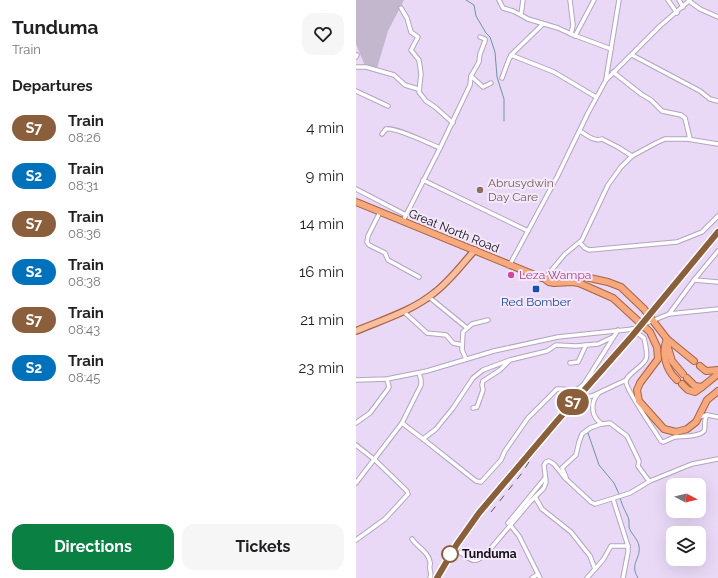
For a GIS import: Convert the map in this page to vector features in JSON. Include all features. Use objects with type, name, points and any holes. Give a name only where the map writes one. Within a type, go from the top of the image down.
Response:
[{"type":"highway","name":"Great North Road","points":[[356,202],[554,284],[576,282],[613,298],[650,332],[657,347],[658,353],[656,363],[638,387],[638,394],[640,401],[664,429],[676,432],[687,429],[696,422],[707,400],[718,391]]},
{"type":"highway","points":[[545,279],[585,277],[608,282],[620,287],[637,301],[667,339],[694,361]]},
{"type":"highway","points":[[667,339],[672,361],[695,386],[702,387]]},
{"type":"highway","points":[[667,339],[665,345],[665,361],[672,375],[692,392],[695,392],[718,374]]},
{"type":"highway","points":[[700,366],[706,371],[718,370]]},
{"type":"main road","points":[[356,331],[403,311],[428,297],[441,287],[474,250]]},
{"type":"street","points":[[499,0],[503,8],[513,11],[528,19],[558,28],[611,49]]},
{"type":"street","points":[[521,15],[523,0]]},
{"type":"street","points":[[570,0],[573,35]]},
{"type":"street","points":[[606,80],[618,0]]},
{"type":"street","points":[[668,0],[677,13]]},
{"type":"street","points":[[679,0],[683,7]]},
{"type":"street","points":[[573,35],[592,1]]},
{"type":"street","points":[[510,266],[606,80],[660,26],[690,1],[700,9],[718,17]]},
{"type":"street","points":[[401,8],[407,18],[411,32],[418,37],[411,50],[419,60],[421,74],[418,92],[426,101],[453,123]]},
{"type":"street","points":[[502,78],[511,55],[543,24]]},
{"type":"street","points":[[403,221],[453,123],[470,86],[471,76],[478,62],[485,41],[485,39],[480,36]]},
{"type":"street","points":[[511,55],[554,72],[596,97]]},
{"type":"street","points":[[632,55],[702,92],[710,99],[718,102]]},
{"type":"street","points":[[356,68],[366,68],[392,75],[405,85],[418,89]]},
{"type":"street","points":[[613,72],[638,92],[651,100],[662,111],[681,115],[685,118],[690,139]]},
{"type":"street","points":[[471,76],[483,87],[491,83]]},
{"type":"street","points":[[356,91],[388,106]]},
{"type":"street","points":[[382,134],[386,130],[391,129],[410,134],[440,148]]},
{"type":"street","points":[[580,131],[595,139],[602,139],[616,147],[621,148],[632,156]]},
{"type":"street","points":[[545,279],[565,254],[580,243],[608,185],[621,167],[632,156],[656,142],[665,140],[690,139],[718,144]]},
{"type":"street","points":[[423,180],[528,231]]},
{"type":"street","points":[[356,189],[406,215]]},
{"type":"street","points":[[380,212],[368,236],[367,242],[369,245],[385,253],[388,260],[419,277]]},
{"type":"street","points":[[580,243],[584,248],[589,250],[677,242],[702,232],[718,216]]},
{"type":"street","points":[[669,314],[718,251]]},
{"type":"street","points":[[694,280],[718,282]]},
{"type":"street","points":[[428,297],[466,328]]},
{"type":"street","points":[[356,380],[386,379],[419,373],[441,368],[494,351],[558,337],[632,329],[669,314],[718,309]]},
{"type":"street","points":[[403,311],[427,333],[446,335],[454,344],[462,345]]},
{"type":"street","points":[[466,359],[462,350],[462,345],[466,328],[472,324],[488,320]]},
{"type":"street","points":[[580,398],[598,394],[626,380],[644,363],[646,356],[644,338],[632,329]]},
{"type":"street","points":[[402,423],[476,481],[481,482],[501,460],[505,451],[525,422],[557,389],[575,392],[578,391],[618,330]]},
{"type":"street","points":[[423,438],[434,431],[477,375],[486,368],[546,351],[559,344],[573,346],[603,343],[614,337]]},
{"type":"street","points":[[570,364],[578,362],[586,345]]},
{"type":"street","points":[[473,408],[477,407],[483,390],[483,381],[500,370],[510,360]]},
{"type":"street","points":[[356,483],[402,423],[420,385],[421,380],[419,373]]},
{"type":"street","points":[[356,423],[370,413],[388,389],[389,387],[386,379]]},
{"type":"street","points":[[626,380],[626,384],[632,396],[662,442],[676,437],[695,435],[703,432],[704,421],[707,415]]},
{"type":"street","points":[[598,394],[593,400],[592,407],[595,418],[601,424]]},
{"type":"street","points":[[698,417],[707,415],[718,417]]},
{"type":"street","points":[[570,482],[563,472],[563,467],[576,455],[582,434],[590,428],[601,424],[610,423],[627,436],[639,462],[638,466],[649,481]]},
{"type":"street","points":[[356,445],[375,460],[407,491],[408,496],[385,519],[356,540]]},
{"type":"street","points":[[509,524],[536,497],[545,485],[546,478],[544,465],[549,461],[554,464],[561,474],[592,503],[595,504],[630,493],[649,481],[692,464],[718,459]]},
{"type":"street","points":[[460,552],[473,561],[480,559],[546,478]]},
{"type":"street","points":[[536,497],[542,509],[571,532],[590,556],[595,569]]},
{"type":"street","points":[[613,499],[628,546],[623,578]]},
{"type":"street","points":[[509,524],[522,541],[539,576],[532,578]]},
{"type":"street","points":[[412,539],[428,554],[431,573],[430,578]]},
{"type":"street","points":[[588,578],[611,546],[628,546]]},
{"type":"shaded area","points":[[356,0],[404,0],[388,31],[377,68],[365,66],[356,44]]},
{"type":"waterway","points":[[466,0],[474,5],[476,16],[490,37],[495,52],[497,77],[504,99],[504,121]]},
{"type":"waterway","points":[[588,433],[599,465],[614,483],[619,494]]},
{"type":"waterway","points":[[620,497],[629,520],[630,530],[639,546],[635,565],[638,578]]},
{"type":"railway","points":[[665,296],[718,232]]},
{"type":"railway","points":[[437,578],[455,547],[509,477],[632,335]]},
{"type":"railway","points":[[491,512],[522,473],[532,457]]},
{"type":"train","name":"S7","points":[[437,578],[450,554],[479,513],[632,336],[718,232]]},
{"type":"place","name":"Abrusydwin Day Care","points":[[480,190]]},
{"type":"place","name":"Leza Wampa","points":[[511,275]]},
{"type":"place","name":"Red Bomber","points":[[536,289]]},
{"type":"place","name":"Tunduma","points":[[450,554]]}]
